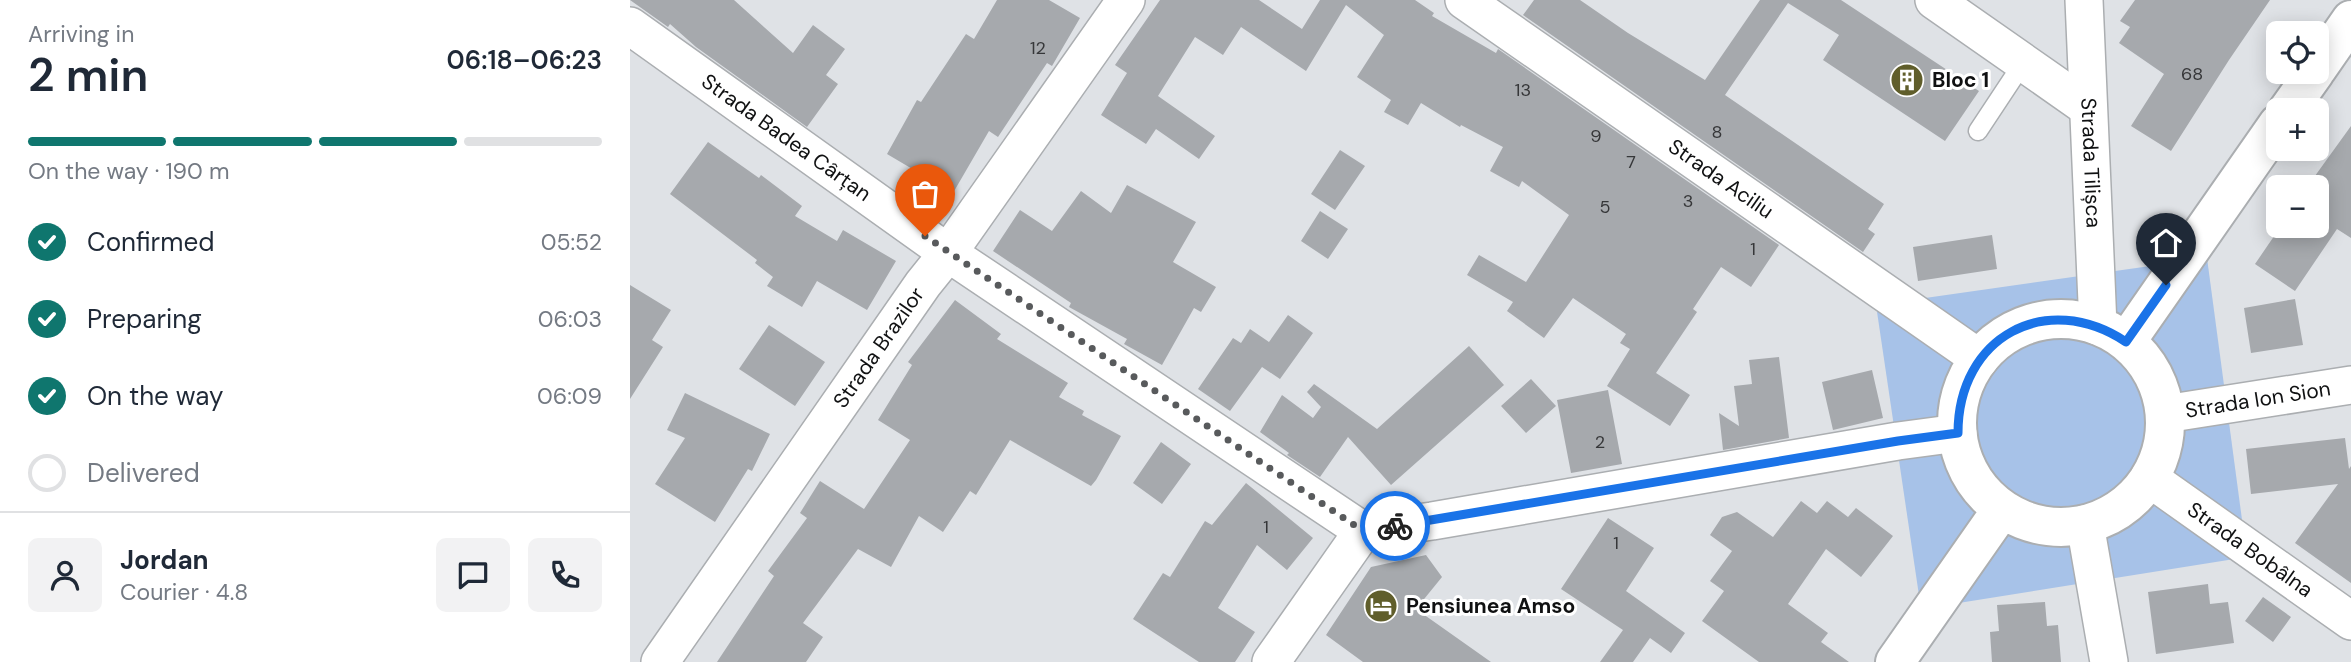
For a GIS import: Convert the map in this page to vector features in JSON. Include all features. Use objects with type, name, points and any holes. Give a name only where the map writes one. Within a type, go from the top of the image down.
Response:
[{"type":"main road","points":[[2329,51],[2351,20]]},
{"type":"main road","points":[[2112,334],[2266,139]]},
{"type":"main road","points":[[2061,319],[2112,334],[2141,356],[2161,393],[2165,414],[2162,448],[2149,478],[2137,495],[2122,508],[2085,524],[2051,526],[2017,517],[2002,509],[1976,484],[1961,451],[1958,413],[1969,376],[1992,345],[2008,334],[2042,321],[2061,319]]},
{"type":"main road","points":[[1895,662],[2002,509]]},
{"type":"street","name":"Strada Brazilor","points":[[660,662],[923,284],[948,253],[1126,0]]},
{"type":"street","name":"Strada Aciliu","points":[[1464,0],[1980,359]]},
{"type":"street","points":[[1934,0],[2087,107]]},
{"type":"street","name":"Strada Tilișca","points":[[2084,0],[2087,107],[2112,334]]},
{"type":"street","name":"Strada Badea Cârțan","points":[[630,26],[948,253],[1363,531]]},
{"type":"street","name":"Strada Ion Sion","points":[[2165,414],[2351,385]]},
{"type":"street","points":[[1271,662],[1363,531],[1958,433]]},
{"type":"street","name":"Strada Bobâlna","points":[[2149,478],[2351,621]]},
{"type":"street","points":[[2085,524],[2109,662]]},
{"type":"lane","points":[[1978,131],[2023,63]]},
{"type":"shaded area","points":[[2207,258],[2247,557],[1921,609],[1876,305]]},
{"type":"building","points":[[630,0],[734,0],[793,53],[813,25],[845,49],[826,75],[838,84],[807,127],[696,47],[670,24],[668,27]]},
{"type":"building","points":[[997,0],[1049,0],[1080,18],[1052,66],[1047,63],[998,137],[989,131],[953,193],[887,154],[917,100],[921,102],[966,34],[974,39]]},
{"type":"building","points":[[1160,0],[1259,0],[1302,29],[1320,0],[1415,0],[1434,13],[1432,16],[1496,53],[1498,49],[1779,245],[1751,287],[1721,267],[1693,309],[1697,312],[1656,373],[1690,395],[1670,426],[1607,386],[1630,349],[1620,343],[1626,334],[1573,298],[1544,338],[1507,311],[1513,302],[1467,275],[1479,255],[1526,282],[1569,215],[1522,181],[1519,187],[1490,171],[1503,147],[1461,125],[1460,127],[1421,103],[1408,125],[1384,112],[1391,100],[1357,77],[1384,35],[1346,5],[1306,71],[1241,27],[1223,55],[1195,37],[1158,96],[1215,136],[1199,159],[1156,129],[1146,144],[1101,115],[1127,73],[1115,65]]},
{"type":"building","points":[[1534,0],[1580,0],[1705,80],[1760,0],[1841,0],[1979,91],[1945,141],[1823,60],[1839,35],[1788,3],[1725,95],[1884,204],[1868,229],[1875,234],[1863,252],[1523,15]]},
{"type":"building","points":[[2135,0],[2270,0],[2171,151],[2131,126],[2164,74],[2119,43],[2130,27],[2120,21]]},
{"type":"building","points":[[2351,126],[2351,238],[2337,229],[2295,291],[2255,264],[2273,238],[2329,238],[2329,175],[2316,175],[2326,161],[2329,161],[2329,156]]},
{"type":"building","points":[[708,142],[759,178],[761,175],[802,206],[795,216],[837,241],[843,230],[896,261],[867,310],[817,281],[802,307],[767,286],[773,277],[755,263],[757,260],[670,194]]},
{"type":"building","points":[[1340,150],[1365,166],[1335,210],[1311,194]]},
{"type":"building","points":[[1127,185],[1196,222],[1173,262],[1216,287],[1201,312],[1194,308],[1162,365],[1124,344],[1127,339],[1069,307],[1071,303],[993,251],[1020,210],[1052,231],[1081,191],[1111,213]]},
{"type":"building","points":[[1320,211],[1348,229],[1328,259],[1301,241]]},
{"type":"building","points":[[1992,235],[1997,269],[1918,281],[1913,247]]},
{"type":"building","points":[[630,285],[671,310],[652,340],[663,347],[630,399]]},
{"type":"building","points":[[2295,299],[2303,345],[2251,353],[2244,308]]},
{"type":"building","points":[[955,300],[1001,334],[997,339],[1068,383],[1059,397],[1084,411],[1082,415],[1121,436],[1096,480],[1091,486],[1010,440],[976,495],[970,491],[943,532],[919,516],[891,567],[858,549],[803,623],[823,637],[806,662],[717,662],[774,576],[768,571],[807,518],[800,513],[820,481],[864,509],[910,440],[878,420],[912,365],[908,362]]},
{"type":"building","points":[[1288,315],[1313,333],[1280,379],[1262,367],[1230,411],[1198,389],[1233,338],[1241,343],[1250,329],[1269,342]]},
{"type":"building","points":[[769,325],[825,362],[795,406],[739,369]]},
{"type":"building","points":[[1469,346],[1504,385],[1391,485],[1348,437],[1320,477],[1287,455],[1289,453],[1260,432],[1282,395],[1313,418],[1321,407],[1307,392],[1314,384],[1377,429]]},
{"type":"building","points":[[1779,357],[1789,438],[1723,450],[1719,413],[1739,426],[1734,386],[1752,384],[1749,360]]},
{"type":"building","points":[[1872,370],[1883,418],[1833,430],[1822,382]]},
{"type":"building","points":[[1531,379],[1556,406],[1526,433],[1501,406]]},
{"type":"building","points":[[1608,390],[1622,464],[1571,473],[1557,400]]},
{"type":"building","points":[[685,393],[770,434],[752,471],[748,469],[715,522],[655,484],[685,438],[667,430]]},
{"type":"building","points":[[2345,438],[2349,469],[2351,466],[2351,583],[2295,543],[2338,484],[2251,494],[2246,449]]},
{"type":"building","points":[[1161,442],[1191,464],[1162,504],[1133,483]]},
{"type":"building","points":[[1246,483],[1313,538],[1287,570],[1257,545],[1218,608],[1255,632],[1235,662],[1199,662],[1133,619],[1163,573],[1170,577],[1205,521],[1212,525]]},
{"type":"building","points":[[1801,501],[1817,513],[1827,501],[1848,517],[1856,508],[1893,536],[1861,577],[1826,549],[1788,604],[1828,633],[1821,642],[1849,662],[1759,662],[1702,621],[1724,591],[1710,581],[1732,551],[1710,535],[1722,517],[1737,512],[1773,537]]},
{"type":"building","points":[[1608,518],[1654,548],[1626,591],[1685,633],[1671,653],[1650,638],[1633,662],[1600,662],[1623,630],[1561,589]]},
{"type":"building","name":"Pensiunea Amso","points":[[1426,555],[1442,577],[1416,609],[1491,662],[1363,662],[1326,635],[1371,567]]},
{"type":"building","points":[[2208,584],[2210,604],[2228,602],[2234,643],[2156,654],[2148,592]]},
{"type":"building","points":[[2263,597],[2291,617],[2273,642],[2245,621]]},
{"type":"building","points":[[2045,602],[2047,626],[2058,625],[2061,662],[1992,662],[1990,632],[1999,631],[1997,605]]},
{"type":"way so far","points":[[925,236],[1363,531],[1395,526]]},
{"type":"place","name":"Bloc 1","points":[[1907,80]]},
{"type":"place","name":"Pensiunea Amso","points":[[1381,606]]},
{"type":"route","points":[[1395,526],[1958,433],[1962,394],[1969,376],[1992,345],[2024,326],[2061,319],[2098,326],[2126,342],[2166,285]]}]
